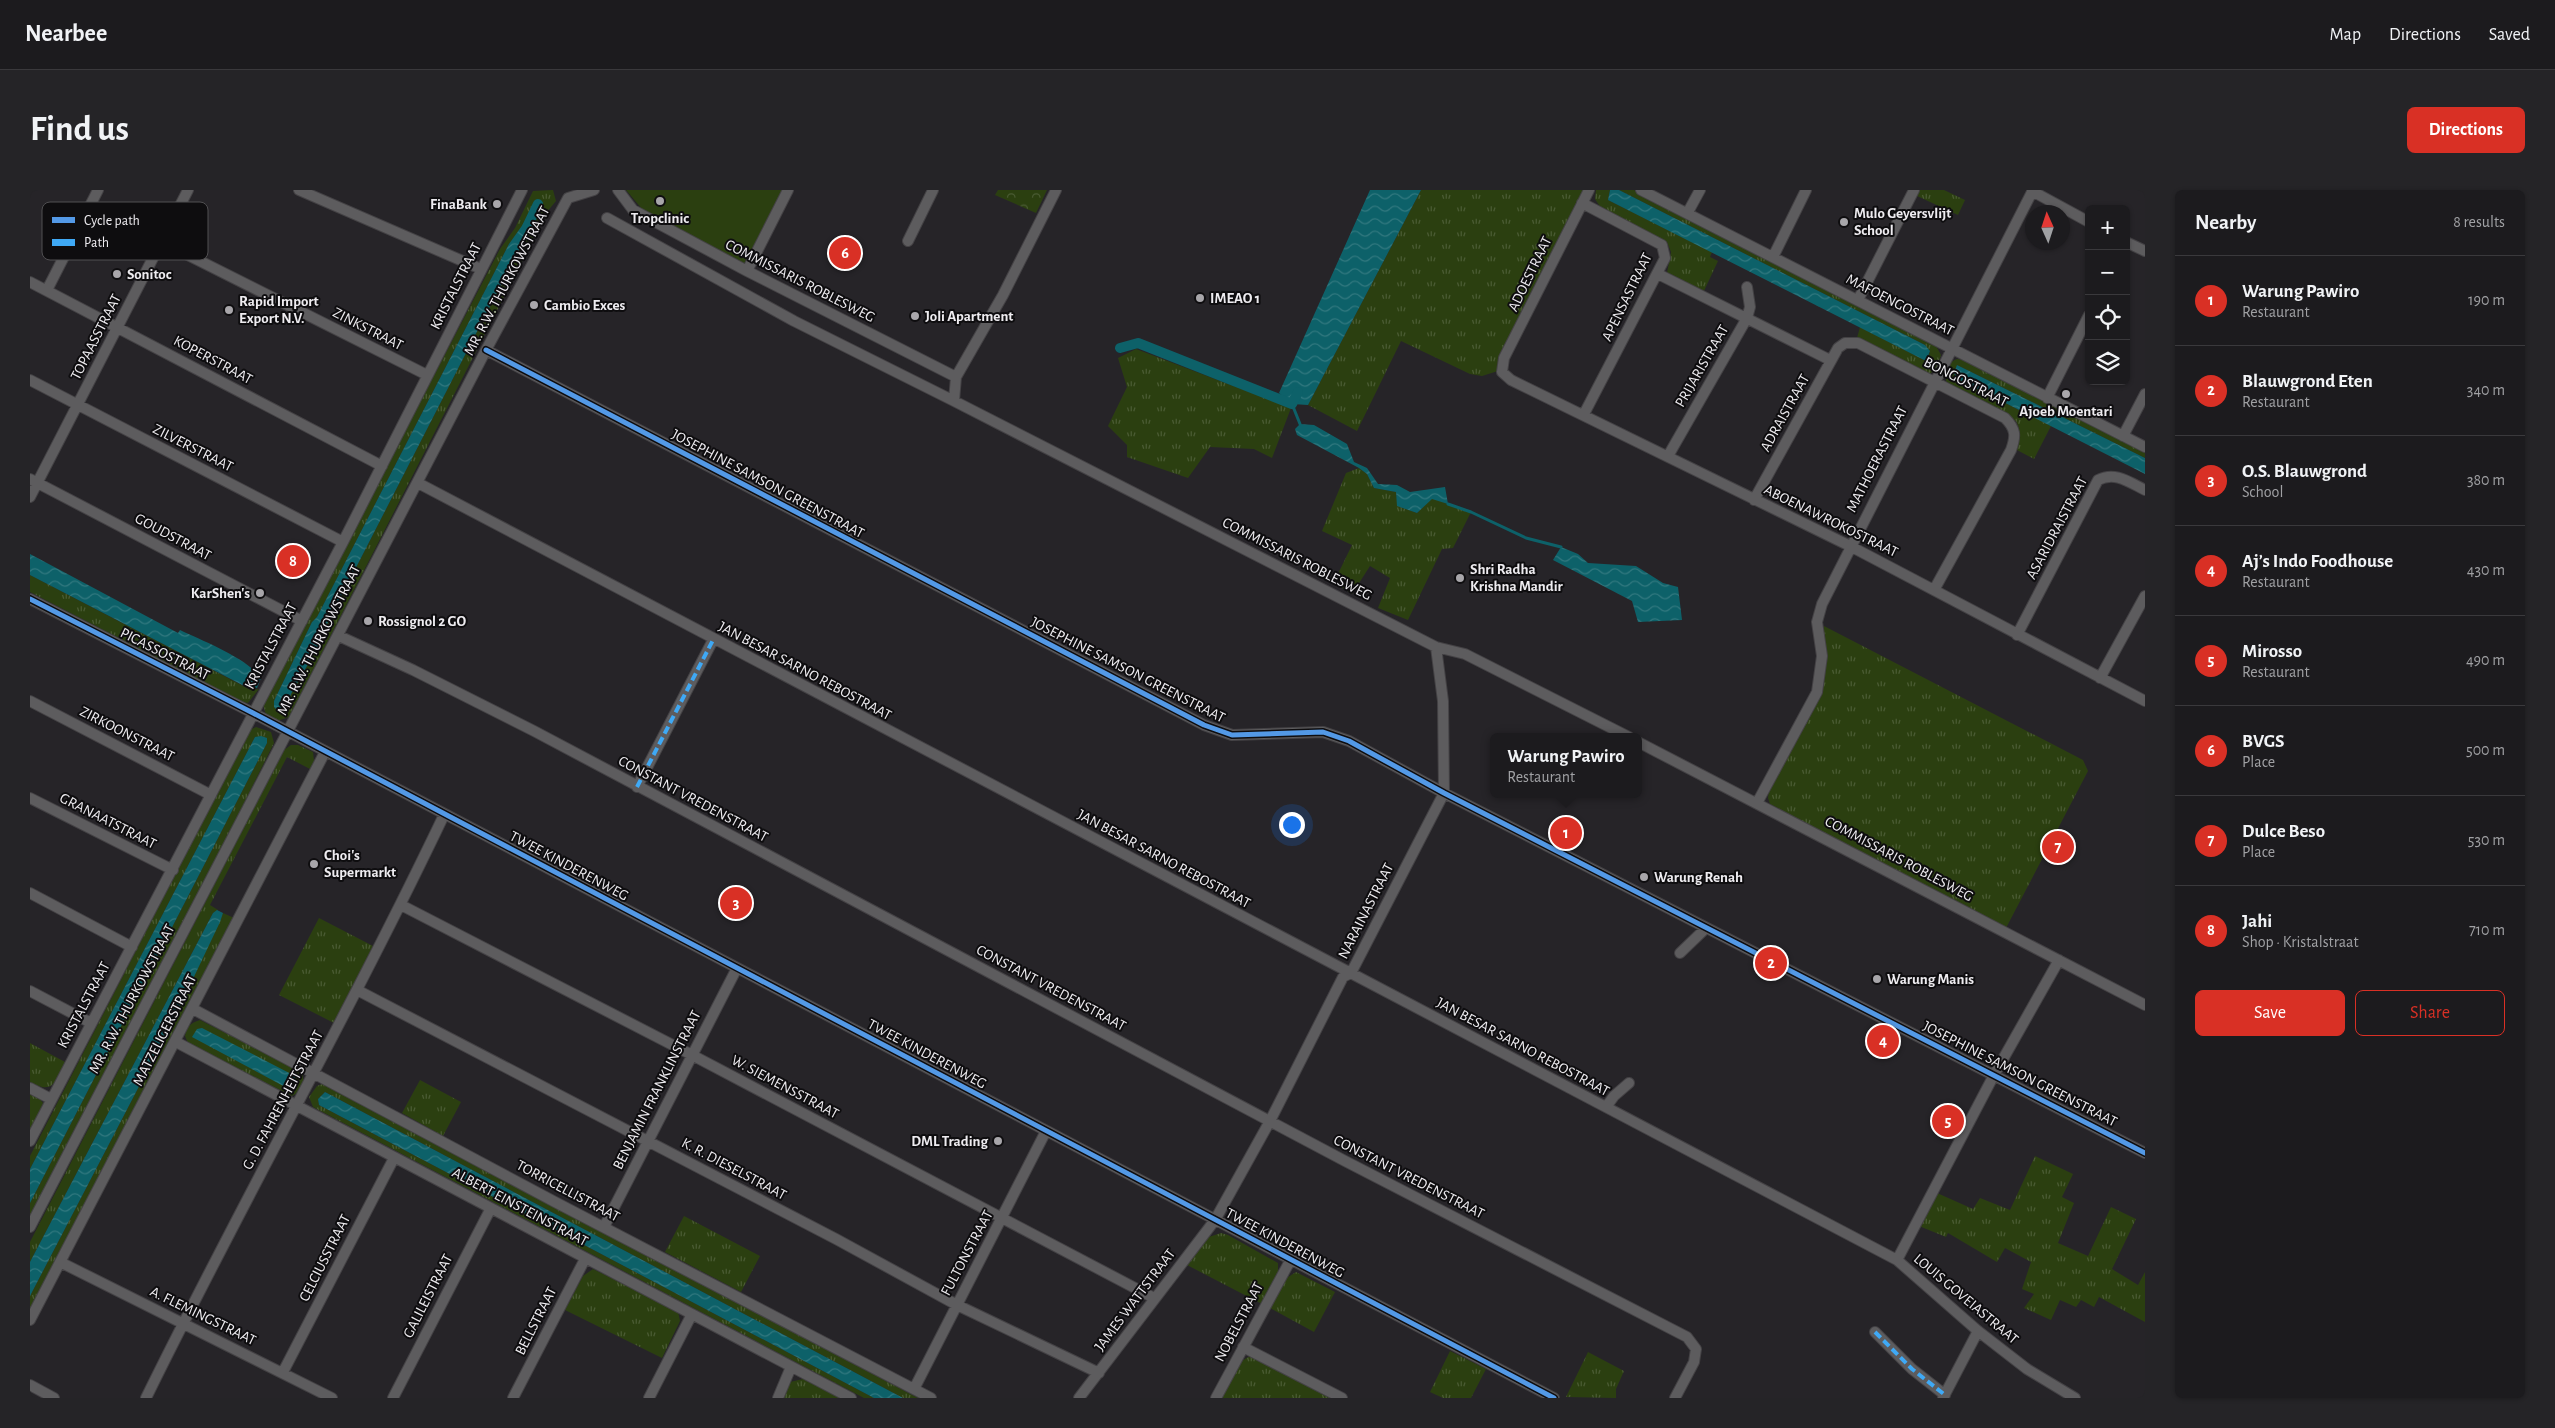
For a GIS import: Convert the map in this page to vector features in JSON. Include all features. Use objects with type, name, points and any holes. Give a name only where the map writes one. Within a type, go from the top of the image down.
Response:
[{"type":"street","points":[[92,202],[98,190]]},
{"type":"street","name":"TOPAASSTRAAT","points":[[182,202],[188,190]]},
{"type":"street","points":[[299,190],[481,269]]},
{"type":"street","name":"KRISTALSTRAAT","points":[[30,1141],[343,542],[522,190]]},
{"type":"street","points":[[561,190],[568,198]]},
{"type":"street","name":"MR. R.W. THURKOWSTRAAT","points":[[30,1227],[339,636],[486,350],[568,198],[594,190]]},
{"type":"street","name":"COMMISSARIS ROBLESWEG","points":[[618,190],[633,210],[747,271],[956,378]]},
{"type":"street","points":[[747,271],[788,190]]},
{"type":"street","points":[[908,241],[933,190]]},
{"type":"street","points":[[954,401],[956,378],[1003,296],[1056,190]]},
{"type":"street","name":"ADOESTRAAT","points":[[1502,372],[1504,358],[1590,190]]},
{"type":"street","name":"MAFOENGOSTRAAT","points":[[1641,190],[1688,212],[2145,447]]},
{"type":"street","points":[[1688,212],[1700,190]]},
{"type":"street","points":[[1773,256],[1806,190]]},
{"type":"street","points":[[1858,300],[1914,190]]},
{"type":"street","points":[[2032,191],[2085,220]]},
{"type":"street","name":"MATHOERASTRAAT","points":[[1757,803],[1818,692],[1822,656],[1817,622],[1822,604],[2032,191]]},
{"type":"street","name":"APENSASTRAAT","points":[[1582,203],[1662,245],[1665,258],[1584,414]]},
{"type":"street","name":"COMMISSARIS ROBLESWEG","points":[[607,218],[794,321],[1436,648],[1464,654],[1620,733]]},
{"type":"street","points":[[2130,244],[2145,252]]},
{"type":"street","points":[[47,290],[62,260]]},
{"type":"street","name":"TOPAASSTRAAT","points":[[30,497],[34,481],[78,405],[153,260]]},
{"type":"street","name":"ZINKSTRAAT","points":[[198,260],[427,376]]},
{"type":"street","points":[[1658,274],[1830,360]]},
{"type":"street","name":"KOPERSTRAAT","points":[[30,282],[382,466]]},
{"type":"street","name":"PRIJARISTRAAT","points":[[1668,456],[1747,318],[1750,307],[1747,287]]},
{"type":"street","points":[[2047,398],[2085,323]]},
{"type":"street","name":"ADRAISTRAAT","points":[[1754,500],[1830,360],[1838,348],[1845,343]]},
{"type":"street","name":"BONGOSTRAAT","points":[[1845,343],[1858,343],[1933,383],[2005,418],[2014,427],[2015,437],[2010,450],[1934,590]]},
{"type":"street","name":"JOSEPHINE SAMSON GREENSTRAAT","points":[[486,350],[1204,725],[1232,735],[1322,732],[1348,741],[1444,793],[2145,1153]]},
{"type":"street","name":"ABOENAWROKOSTRAAT","points":[[1502,372],[1512,380],[1850,546],[2145,701]]},
{"type":"street","name":"ZILVERSTRAAT","points":[[30,380],[343,542]]},
{"type":"street","points":[[2123,436],[2145,394]]},
{"type":"street","name":"ASARIDRAISTRAAT","points":[[2017,635],[2098,480],[2107,475],[2117,476],[2145,490]]},
{"type":"street","name":"GOUDSTRAAT","points":[[34,481],[302,621]]},
{"type":"street","name":"JAN BESAR SARNO REBOSTRAAT","points":[[418,483],[713,640],[1897,1260]]},
{"type":"street","points":[[2100,678],[2145,596]]},
{"type":"street","name":"PICASSOSTRAAT","points":[[30,599],[253,713],[288,733]]},
{"type":"street","name":"CONSTANT VREDENSTRAAT","points":[[339,636],[448,688],[1270,1121],[1687,1337],[1696,1349],[1694,1362],[1675,1398]]},
{"type":"street","points":[[637,787],[713,640]]},
{"type":"street","name":"NARAINASTRAAT","points":[[1215,1220],[1270,1121],[1344,977],[1351,973],[1444,793],[1443,701],[1436,648]]},
{"type":"street","name":"ZIRKOONSTRAAT","points":[[30,701],[211,794]]},
{"type":"street","name":"TWEE KINDERENWEG","points":[[288,733],[1554,1398]]},
{"type":"street","name":"COMMISSARIS ROBLESWEG","points":[[1642,744],[2145,1004]]},
{"type":"street","name":"MATZELIGERSTRAAT","points":[[30,1320],[325,752]]},
{"type":"street","name":"GRANAATSTRAAT","points":[[30,798],[173,870]]},
{"type":"street","name":"G. D. FAHRENHEITSTRAAT","points":[[146,1398],[182,1323],[401,905],[444,815]]},
{"type":"street","points":[[30,893],[132,947]]},
{"type":"street","name":"W. SIEMENSSTRAAT","points":[[401,905],[692,1055],[1154,1298]]},
{"type":"street","points":[[1680,953],[1706,928]]},
{"type":"street","name":"LOUIS GOVEIASTRAAT","points":[[2059,960],[1994,1075],[1897,1260],[1978,1331],[2027,1369],[2075,1398]]},
{"type":"street","name":"BENJAMIN FRANKLINSTRAAT","points":[[604,1227],[737,968]]},
{"type":"street","name":"K. R. DIESELSTRAAT","points":[[357,990],[647,1140],[957,1306],[1098,1373]]},
{"type":"street","points":[[30,991],[91,1023]]},
{"type":"street","name":"TORRICELLISTRAAT","points":[[193,1009],[932,1398]]},
{"type":"street","name":"ALBERT EINSTEINSTRAAT","points":[[176,1042],[851,1398]]},
{"type":"street","points":[[1606,1107],[1614,1096],[1629,1082]]},
{"type":"street","points":[[30,1088],[51,1099]]},
{"type":"street","name":"FULTONSTRAAT","points":[[914,1389],[1046,1131]]},
{"type":"street","name":"CELCIUSSTRAAT","points":[[283,1372],[394,1158]]},
{"type":"street","name":"GALILEISTRAAT","points":[[393,1398],[491,1208]]},
{"type":"street","name":"JAMES WATTSTRAAT","points":[[1079,1398],[1215,1220]]},
{"type":"street","name":"BELLSTRAAT","points":[[513,1398],[585,1259]]},
{"type":"street","name":"NOBELSTRAAT","points":[[1216,1398],[1290,1261]]},
{"type":"street","name":"A. FLEMINGSTRAAT","points":[[60,1262],[332,1398]]},
{"type":"street","points":[[649,1398],[692,1314]]},
{"type":"street","points":[[1875,1332],[1912,1369],[1944,1396],[1978,1331]]},
{"type":"street","points":[[1243,1347],[1342,1398]]},
{"type":"street","points":[[778,1398],[791,1367]]},
{"type":"street","points":[[30,1385],[54,1398]]},
{"type":"green space","points":[[553,190],[556,201],[541,219],[530,246],[289,717],[277,721],[266,715],[263,704],[500,249],[515,228],[533,191]],"holes":[[[532,213],[535,216],[324,630],[326,637],[323,638],[291,694],[285,709],[274,701],[312,622],[317,617],[509,244]]]},
{"type":"green space","points":[[626,190],[784,190],[744,264],[642,209]]},
{"type":"green space","points":[[998,190],[1047,190],[1036,213],[995,195]]},
{"type":"green space","points":[[1421,190],[1585,190],[1501,370],[1482,376],[1470,374],[1401,341],[1357,431],[1308,405]]},
{"type":"green space","points":[[1596,190],[1610,190],[1608,200],[1712,252],[1710,257],[1718,261],[1703,293],[1667,273],[1671,252],[1667,242],[1601,208],[1595,199]]},
{"type":"green space","points":[[1619,190],[1634,190],[1664,204],[1936,346],[1941,355],[1937,367],[1930,374],[1926,373],[1857,338],[1860,327],[1926,361],[1930,352],[1925,345]]},
{"type":"green space","points":[[1917,190],[1944,190],[1965,200],[1958,215],[1915,195]]},
{"type":"green space","points":[[1136,349],[1291,408],[1272,458],[1254,449],[1210,447],[1188,478],[1127,457],[1127,445],[1108,426],[1127,387],[1118,358]]},
{"type":"green space","points":[[1957,359],[1965,360],[2145,452],[2145,458],[1957,365],[1956,378],[2051,426],[2034,459],[2015,449],[2019,439],[2016,421],[1947,385],[1948,366]]},
{"type":"green space","points":[[1359,468],[1367,474],[1374,488],[1396,492],[1398,506],[1417,513],[1432,498],[1471,512],[1453,548],[1442,549],[1408,620],[1378,608],[1390,578],[1370,566],[1352,594],[1334,582],[1352,545],[1322,531],[1346,473]]},
{"type":"green space","points":[[30,575],[249,689],[259,689],[248,703],[243,702],[30,592]]},
{"type":"green space","points":[[1824,626],[2083,760],[2088,771],[2006,928],[1770,804],[1768,798],[1769,790],[1822,689]]},
{"type":"green space","points":[[256,727],[271,732],[274,743],[30,1217],[30,1203],[267,743],[266,738],[255,737],[30,1169],[30,1156],[250,730]]},
{"type":"green space","points":[[291,745],[298,745],[313,752],[314,761],[310,769],[287,757],[210,905],[218,910],[213,913],[30,1262],[30,1242],[284,750]]},
{"type":"green space","points":[[223,913],[234,918],[30,1311],[30,1296],[173,1021]]},
{"type":"green space","points":[[319,918],[373,946],[334,1023],[279,995]]},
{"type":"green space","points":[[200,1020],[300,1071],[303,1078],[301,1089],[292,1096],[188,1043],[185,1036],[188,1028],[194,1022]]},
{"type":"green space","points":[[30,1043],[65,1062],[56,1081],[49,1087],[38,1086],[30,1082]]},
{"type":"green space","points":[[420,1080],[461,1102],[443,1136],[402,1113]]},
{"type":"green space","points":[[322,1084],[918,1398],[903,1398],[325,1092],[318,1099],[319,1105],[874,1398],[864,1398],[313,1107],[309,1097],[317,1086]]},
{"type":"green space","points":[[30,1094],[39,1098],[43,1103],[30,1133]]},
{"type":"green space","points":[[2035,1156],[2073,1174],[2062,1197],[2074,1203],[2058,1243],[2088,1256],[2111,1207],[2136,1219],[2112,1269],[2138,1285],[2145,1272],[2145,1322],[2099,1297],[2094,1307],[2081,1300],[2076,1307],[2060,1300],[2051,1320],[2024,1308],[2034,1294],[2022,1289],[2031,1262],[2005,1248],[1997,1262],[1948,1233],[1946,1237],[1919,1226],[1937,1193],[1973,1209],[1980,1198],[2010,1210]]},
{"type":"green space","points":[[684,1216],[760,1256],[741,1292],[665,1252]]},
{"type":"green space","points":[[1221,1233],[1278,1263],[1278,1274],[1262,1304],[1187,1265],[1209,1237]]},
{"type":"green space","points":[[593,1269],[678,1311],[680,1321],[662,1358],[565,1310],[583,1276]]},
{"type":"green space","points":[[1296,1272],[1335,1292],[1314,1332],[1270,1308],[1285,1279]]},
{"type":"green space","points":[[1450,1351],[1486,1369],[1471,1398],[1443,1398],[1430,1392]]},
{"type":"green space","points":[[1588,1352],[1624,1371],[1616,1389],[1616,1398],[1566,1397]]},
{"type":"green space","points":[[1250,1356],[1330,1398],[1222,1398],[1240,1362]]},
{"type":"green space","points":[[803,1379],[841,1398],[782,1398],[790,1382]]},
{"type":"water","points":[[1370,190],[1421,190],[1308,405],[1292,404],[1279,393]]},
{"type":"water","points":[[1610,190],[1619,190],[1925,345],[1930,351],[1926,361],[1608,200]]},
{"type":"water","points":[[531,213],[535,215],[523,242],[324,630],[327,634],[326,637],[323,638],[291,694],[285,709],[279,712],[274,707],[274,701],[312,622],[317,617],[509,244]]},
{"type":"water","points":[[1957,365],[2145,458],[2145,474],[1956,378],[1954,373]]},
{"type":"water","points":[[1300,424],[1314,425],[1347,444],[1354,462],[1367,468],[1378,484],[1397,485],[1410,492],[1445,487],[1448,504],[1432,499],[1417,513],[1397,506],[1396,492],[1374,488],[1367,474],[1359,468],[1297,435],[1295,429]]},
{"type":"water","points":[[1561,547],[1578,554],[1588,563],[1636,566],[1663,583],[1678,587],[1682,620],[1638,622],[1632,601],[1553,560]]},
{"type":"water","points":[[30,554],[178,633],[180,630],[235,657],[261,678],[257,688],[250,689],[30,575]]},
{"type":"water","points":[[255,737],[267,738],[267,743],[30,1203],[30,1169]]},
{"type":"water","points":[[217,910],[223,913],[220,922],[173,1021],[30,1296],[30,1262],[213,913]]},
{"type":"water","points":[[202,1028],[295,1076],[296,1086],[289,1089],[192,1037],[197,1029]]},
{"type":"water","points":[[325,1092],[903,1398],[874,1398],[319,1105],[318,1099]]},
{"type":"waterway","points":[[527,227],[538,204]]},
{"type":"waterway","points":[[1120,348],[1138,343],[1292,404],[1298,392]]},
{"type":"waterway","points":[[1292,404],[1300,424]]},
{"type":"waterway","points":[[1448,504],[1471,512],[1526,538],[1561,547]]},
{"type":"marked path","points":[[637,787],[713,640]]},
{"type":"marked path","points":[[1875,1332],[1912,1369],[1945,1395]]},
{"type":"cycle path","points":[[486,350],[1204,725],[1232,735],[1323,732],[1349,741],[1444,793],[2145,1153]]},
{"type":"cycle path","points":[[30,599],[253,713],[1554,1398]]},
{"type":"place","name":"Tropclinic","points":[[660,201]]},
{"type":"place","name":"FinaBank","points":[[497,204]]},
{"type":"place","name":"Mulo Geyersvlijt School","points":[[1844,222]]},
{"type":"place","name":"BVGS","points":[[845,253]]},
{"type":"place","name":"Sonitoc","points":[[117,274]]},
{"type":"place","name":"IMEAO 1","points":[[1200,298]]},
{"type":"place","name":"Cambio Exces","points":[[534,305]]},
{"type":"place","name":"Rapid Import Export N.V.","points":[[229,310]]},
{"type":"place","name":"Joli Apartment","points":[[915,316]]},
{"type":"place","name":"Ajoeb Moentari","points":[[2066,394]]},
{"type":"place","name":"Jahi","points":[[293,561]]},
{"type":"place","name":"Shri Radha Krishna Mandir","points":[[1460,578]]},
{"type":"place","name":"KarShen's","points":[[260,593]]},
{"type":"place","name":"Rossignol 2 GO","points":[[368,621]]},
{"type":"place","name":"Warung Pawiro","points":[[1566,833]]},
{"type":"place","name":"Dulce Beso","points":[[2058,847]]},
{"type":"place","name":"Choi's Supermarkt","points":[[314,864]]},
{"type":"place","name":"Warung Renah","points":[[1644,877]]},
{"type":"place","name":"O.S. Blauwgrond","points":[[736,903]]},
{"type":"place","name":"Blauwgrond Eten","points":[[1771,963]]},
{"type":"place","name":"Warung Manis","points":[[1877,979]]},
{"type":"place","name":"Aj’s Indo Foodhouse","points":[[1883,1041]]},
{"type":"place","name":"Mirosso","points":[[1948,1121]]},
{"type":"place","name":"DML Trading","points":[[998,1141]]}]
